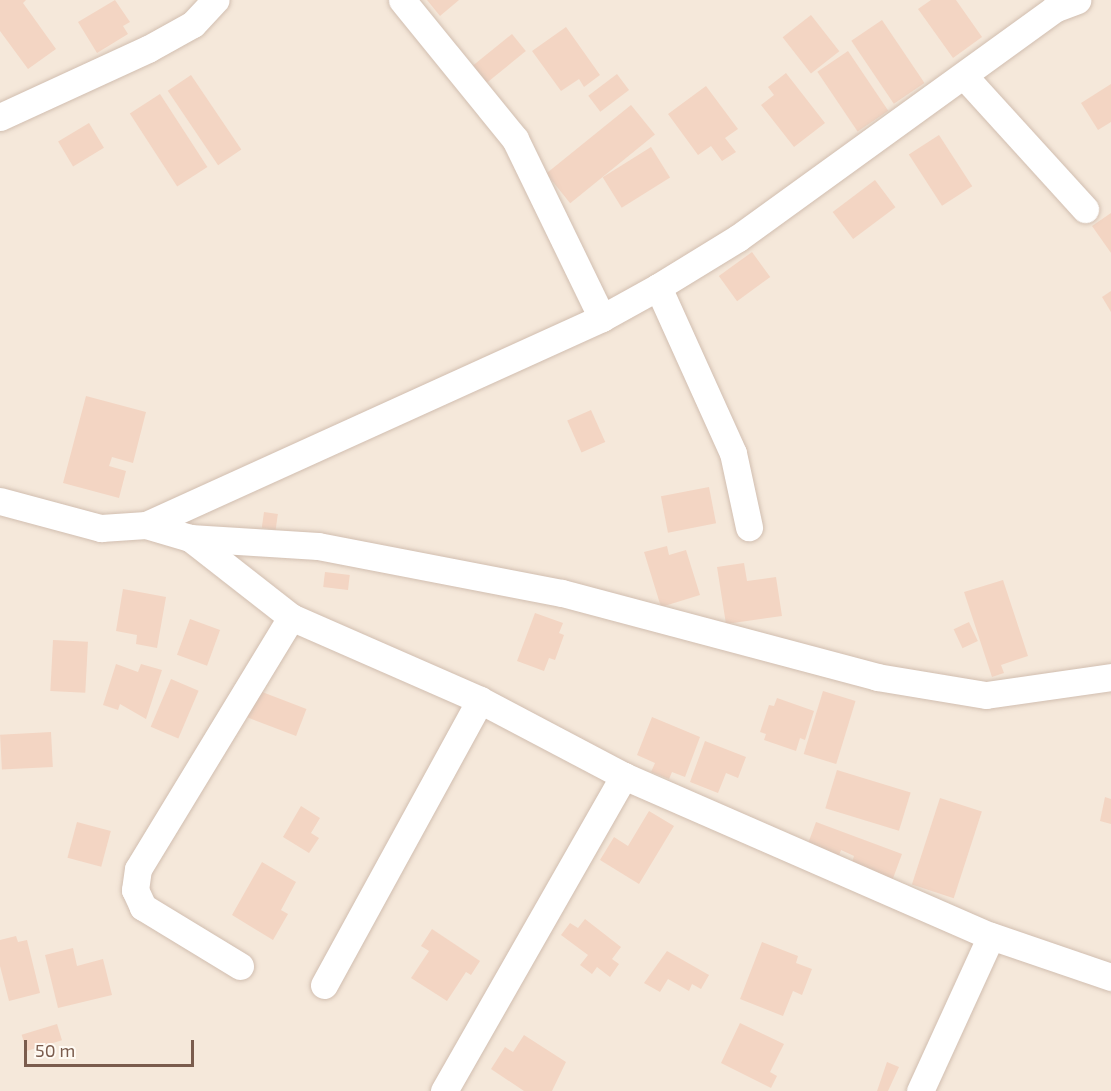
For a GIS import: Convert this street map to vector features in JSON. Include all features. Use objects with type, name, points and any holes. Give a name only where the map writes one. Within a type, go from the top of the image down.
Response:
[{"type":"street","points":[[0,117],[166,39],[193,24],[215,0]]},
{"type":"street","points":[[402,0],[515,139],[602,318]]},
{"type":"street","points":[[146,525],[602,318],[658,287],[738,238],[964,76],[1059,3]]},
{"type":"street","points":[[964,76],[1084,209]]},
{"type":"street","points":[[658,287],[733,453],[749,527]]},
{"type":"street","points":[[0,501],[101,528],[146,525],[190,538],[318,546],[562,593],[877,677],[986,695],[1111,677]]},
{"type":"street","points":[[190,538],[291,617],[480,700],[624,776],[991,936],[1111,977]]},
{"type":"street","points":[[240,966],[143,907],[135,890],[138,869],[291,617]]},
{"type":"street","points":[[324,984],[480,700]]},
{"type":"street","points":[[444,1091],[624,776]]},
{"type":"street","points":[[920,1091],[991,936]]},
{"type":"shaded area","points":[[0,0],[1111,0],[1111,1091],[0,1091]]},
{"type":"building","points":[[0,0],[26,0],[23,3],[56,49],[28,69],[0,31]]},
{"type":"building","points":[[115,0],[130,22],[123,26],[128,34],[97,53],[78,22]]},
{"type":"building","points":[[427,0],[459,0],[440,16]]},
{"type":"building","points":[[931,0],[956,0],[982,37],[953,58],[918,9]]},
{"type":"building","points":[[811,15],[839,51],[811,73],[783,37]]},
{"type":"building","points":[[882,20],[924,83],[894,104],[851,41]]},
{"type":"building","points":[[566,27],[600,75],[584,87],[579,79],[561,91],[532,51]]},
{"type":"building","points":[[512,34],[526,51],[483,86],[469,69]]},
{"type":"building","points":[[848,51],[888,111],[858,131],[817,72]]},
{"type":"building","points":[[786,73],[825,123],[794,147],[761,105],[774,95],[768,87]]},
{"type":"building","points":[[617,74],[629,90],[600,112],[588,96]]},
{"type":"building","points":[[191,75],[241,150],[218,165],[168,91]]},
{"type":"building","points":[[1111,84],[1111,122],[1098,130],[1081,103]]},
{"type":"building","points":[[706,86],[738,129],[725,138],[736,152],[722,161],[711,146],[698,155],[668,114]]},
{"type":"building","points":[[160,94],[207,167],[177,187],[130,114]]},
{"type":"building","points":[[631,105],[655,135],[570,203],[546,174]]},
{"type":"building","points":[[89,123],[104,148],[73,166],[58,142]]},
{"type":"building","points":[[939,135],[972,186],[942,206],[909,155]]},
{"type":"building","points":[[651,147],[670,178],[622,208],[603,177]]},
{"type":"building","points":[[875,180],[895,207],[853,239],[833,212]]},
{"type":"building","points":[[1111,213],[1111,253],[1092,226]]},
{"type":"building","points":[[752,252],[770,277],[737,301],[719,276]]},
{"type":"building","points":[[1111,291],[1111,312],[1102,297]]},
{"type":"building","points":[[86,396],[146,412],[133,463],[112,457],[109,466],[126,471],[119,498],[63,483]]},
{"type":"building","points":[[591,410],[605,442],[581,453],[567,421]]},
{"type":"building","points":[[709,487],[716,523],[668,533],[661,496]]},
{"type":"building","points":[[264,512],[278,514],[276,530],[262,528]]},
{"type":"building","points":[[667,546],[669,555],[686,550],[700,595],[661,607],[644,552]]},
{"type":"building","points":[[744,563],[747,581],[776,577],[782,616],[726,624],[717,567]]},
{"type":"building","points":[[325,572],[350,575],[348,590],[323,587]]},
{"type":"building","points":[[1003,580],[1028,656],[1001,665],[1004,673],[992,677],[964,592]]},
{"type":"building","points":[[123,589],[166,597],[157,648],[136,644],[137,635],[116,631]]},
{"type":"building","points":[[535,613],[563,623],[559,633],[564,635],[555,660],[549,658],[544,671],[517,661]]},
{"type":"building","points":[[190,619],[220,630],[207,666],[177,655]]},
{"type":"building","points":[[969,622],[978,641],[962,648],[954,629]]},
{"type":"building","points":[[53,640],[88,642],[85,693],[50,691]]},
{"type":"building","points":[[116,664],[138,672],[141,664],[162,670],[146,719],[120,704],[118,710],[103,705]]},
{"type":"building","points":[[171,679],[199,691],[178,739],[151,727]]},
{"type":"building","points":[[257,690],[306,709],[296,736],[247,717]]},
{"type":"building","points":[[823,691],[856,701],[836,764],[804,754]]},
{"type":"building","points":[[777,698],[814,711],[805,740],[800,738],[796,751],[764,740],[766,734],[760,732],[769,705],[774,706]]},
{"type":"building","points":[[652,717],[700,737],[685,777],[672,772],[669,779],[651,772],[655,763],[637,755]]},
{"type":"building","points":[[51,732],[53,767],[2,770],[0,735]]},
{"type":"building","points":[[705,741],[746,757],[738,778],[726,773],[718,793],[690,782]]},
{"type":"building","points":[[837,770],[911,793],[899,831],[825,808]]},
{"type":"building","points":[[1105,797],[1111,799],[1111,824],[1100,821]]},
{"type":"building","points":[[940,798],[982,812],[954,898],[912,885]]},
{"type":"building","points":[[301,806],[320,818],[311,833],[319,838],[309,853],[283,837]]},
{"type":"building","points":[[649,811],[674,826],[639,884],[600,860],[614,837],[628,846]]},
{"type":"building","points":[[77,822],[111,831],[101,867],[67,858]]},
{"type":"building","points":[[816,822],[902,854],[892,881],[851,866],[854,856],[841,850],[837,861],[806,849]]},
{"type":"building","points":[[262,862],[296,882],[281,910],[288,914],[273,940],[232,915]]},
{"type":"building","points":[[585,919],[621,947],[612,959],[619,964],[610,977],[597,967],[592,974],[580,965],[588,955],[561,935],[570,923],[578,928]]},
{"type":"building","points":[[432,929],[480,961],[471,975],[466,972],[447,1001],[411,978],[429,951],[421,946]]},
{"type":"building","points":[[16,936],[18,942],[27,940],[40,993],[9,1001],[0,966],[0,940]]},
{"type":"building","points":[[762,942],[798,956],[796,963],[812,969],[802,995],[793,991],[783,1016],[740,999]]},
{"type":"building","points":[[73,948],[77,966],[103,959],[112,995],[58,1008],[45,955]]},
{"type":"building","points":[[667,951],[709,975],[701,989],[692,984],[689,991],[668,979],[660,992],[644,983]]},
{"type":"building","points":[[740,1023],[784,1044],[770,1072],[777,1076],[771,1088],[721,1063]]},
{"type":"building","points":[[57,1024],[62,1040],[27,1051],[22,1035]]},
{"type":"building","points":[[524,1035],[566,1062],[552,1091],[524,1091],[491,1069],[505,1047],[513,1052]]},
{"type":"building","points":[[887,1062],[899,1067],[888,1091],[877,1091]]}]
